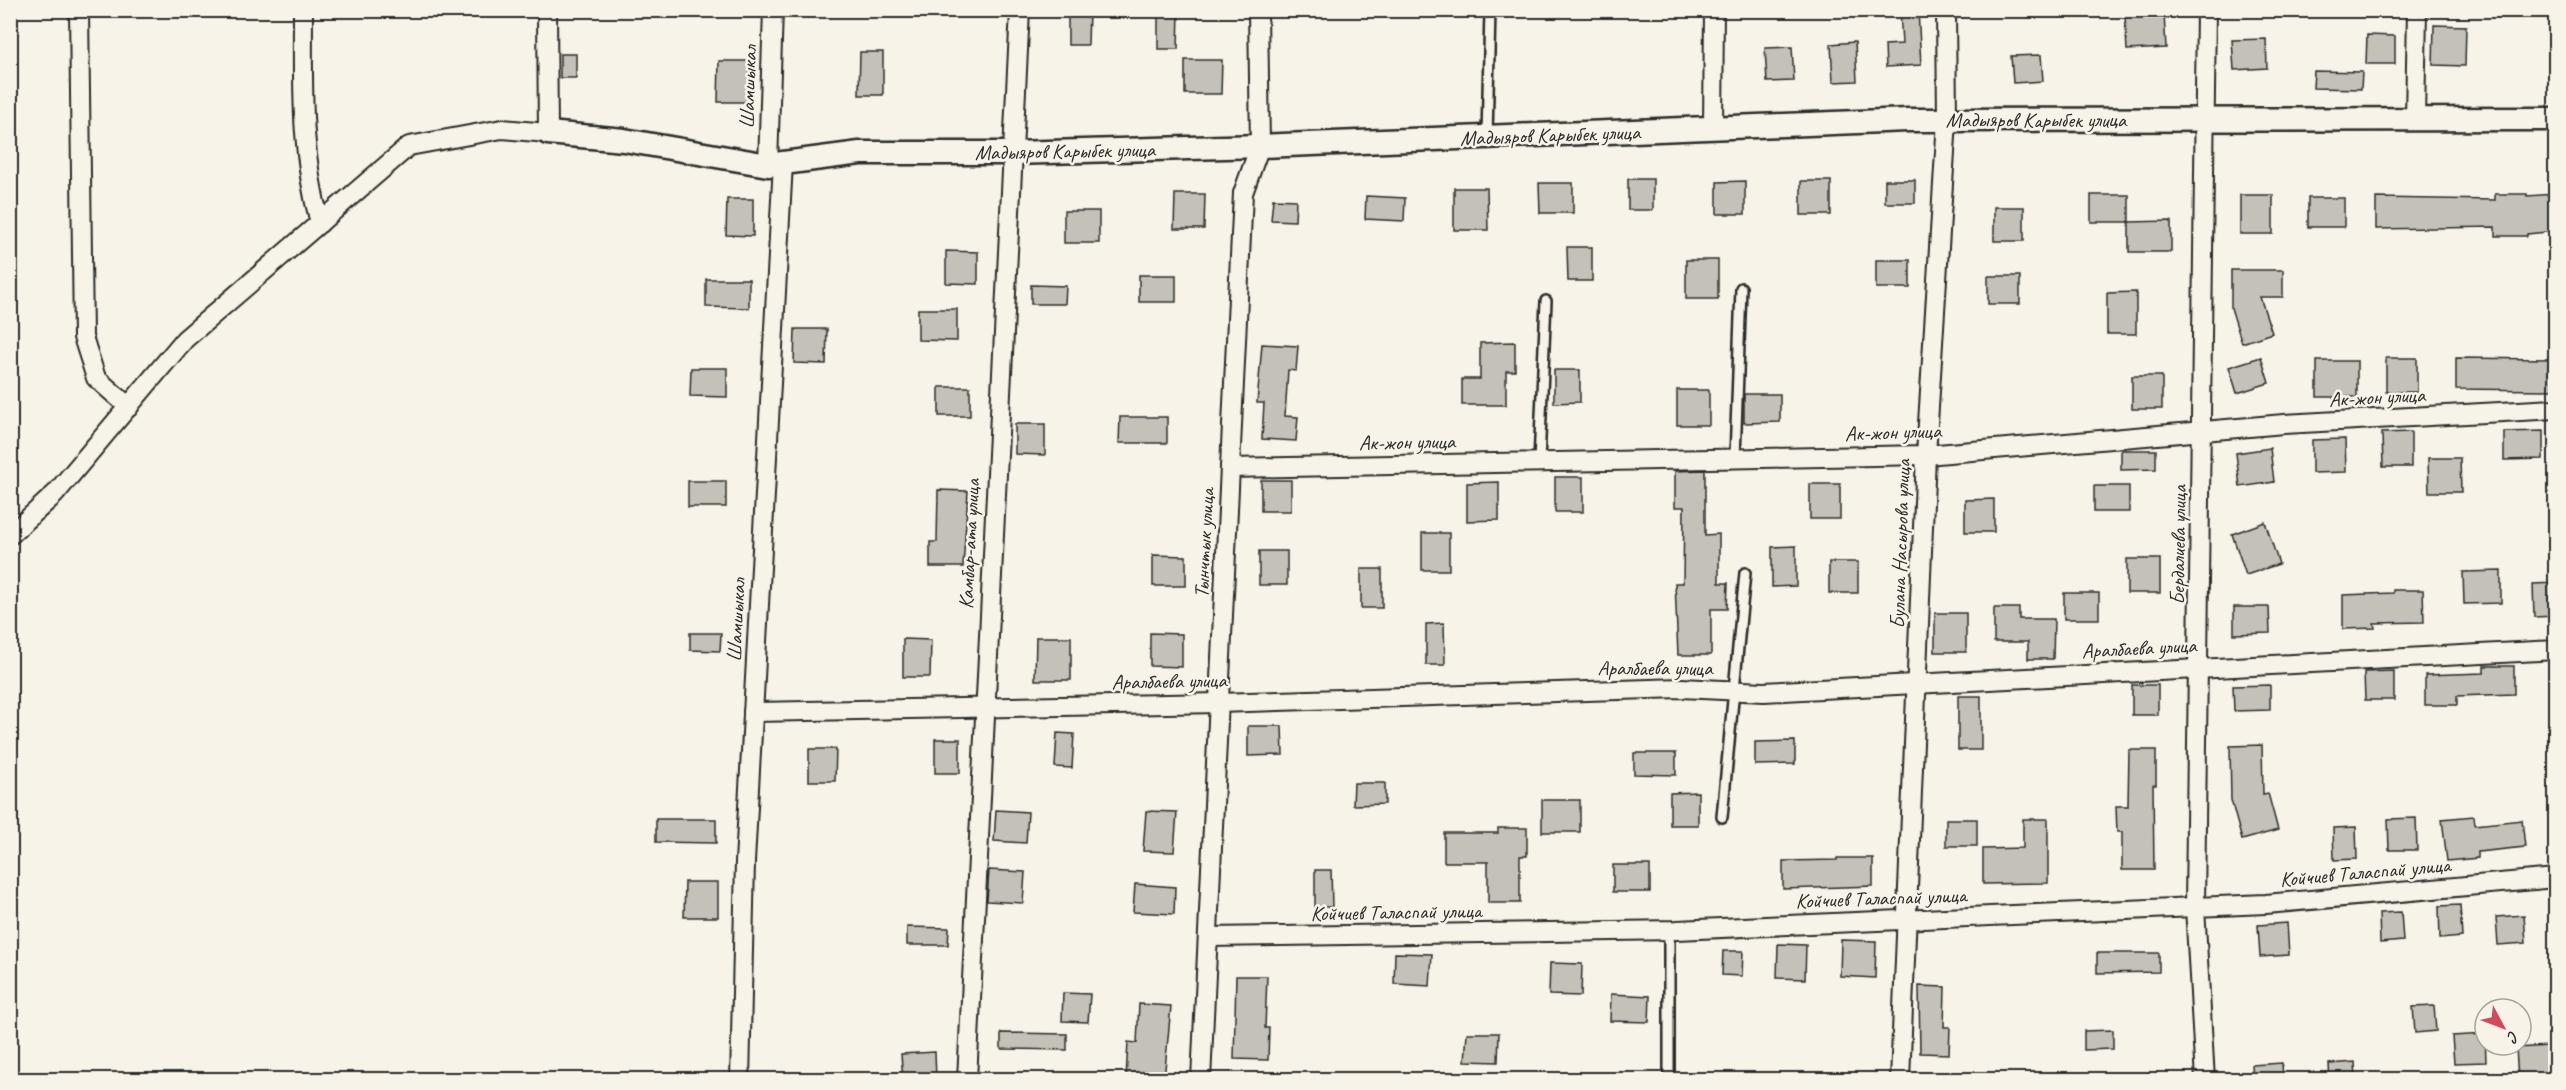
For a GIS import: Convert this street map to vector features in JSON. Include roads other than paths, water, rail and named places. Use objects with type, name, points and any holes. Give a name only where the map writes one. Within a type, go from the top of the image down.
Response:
[{"type":"street","points":[[79,10],[83,337],[96,378],[129,407]]},
{"type":"street","points":[[303,10],[302,125],[311,190],[320,223]]},
{"type":"street","points":[[10,535],[55,494],[185,339],[409,146],[502,129],[548,133],[547,10]]},
{"type":"street","name":"Шамшыкал","points":[[740,1080],[745,862],[775,164],[773,10]]},
{"type":"street","name":"Камбар-ата улица","points":[[967,1080],[1020,10]]},
{"type":"street","name":"Тынчтык улица","points":[[1201,1080],[1243,193],[1260,146],[1258,10]]},
{"type":"street","points":[[1713,128],[1714,10]]},
{"type":"street","name":"Булана Насырова улица","points":[[1900,1080],[1926,455],[1947,120],[1946,10]]},
{"type":"street","name":"Бердалиева улица","points":[[2205,1080],[2195,907],[2206,10]]},
{"type":"street","points":[[2415,119],[2417,10]]},
{"type":"street","name":"Мадыяров Карыбек улица","points":[[548,133],[624,140],[775,164],[860,153],[1012,153],[1260,146],[1947,120],[2556,119]]},
{"type":"street","name":"Ак-жон улица","points":[[1230,468],[1926,455],[2202,431],[2556,409]]},
{"type":"street","name":"Аралбаева улица","points":[[753,712],[1219,703],[1681,688],[1764,692],[2556,650]]},
{"type":"street","name":"Койчиев Таласпай улица","points":[[1208,937],[1669,930],[1908,920],[2266,904],[2556,878]]},
{"type":"lane","points":[[1487,137],[1490,10]]},
{"type":"lane","points":[[1735,458],[1742,288]]},
{"type":"lane","points":[[1539,462],[1546,301]]},
{"type":"lane","points":[[1722,817],[1736,690],[1745,573]]},
{"type":"lane","points":[[1669,930],[1669,1080]]}]
